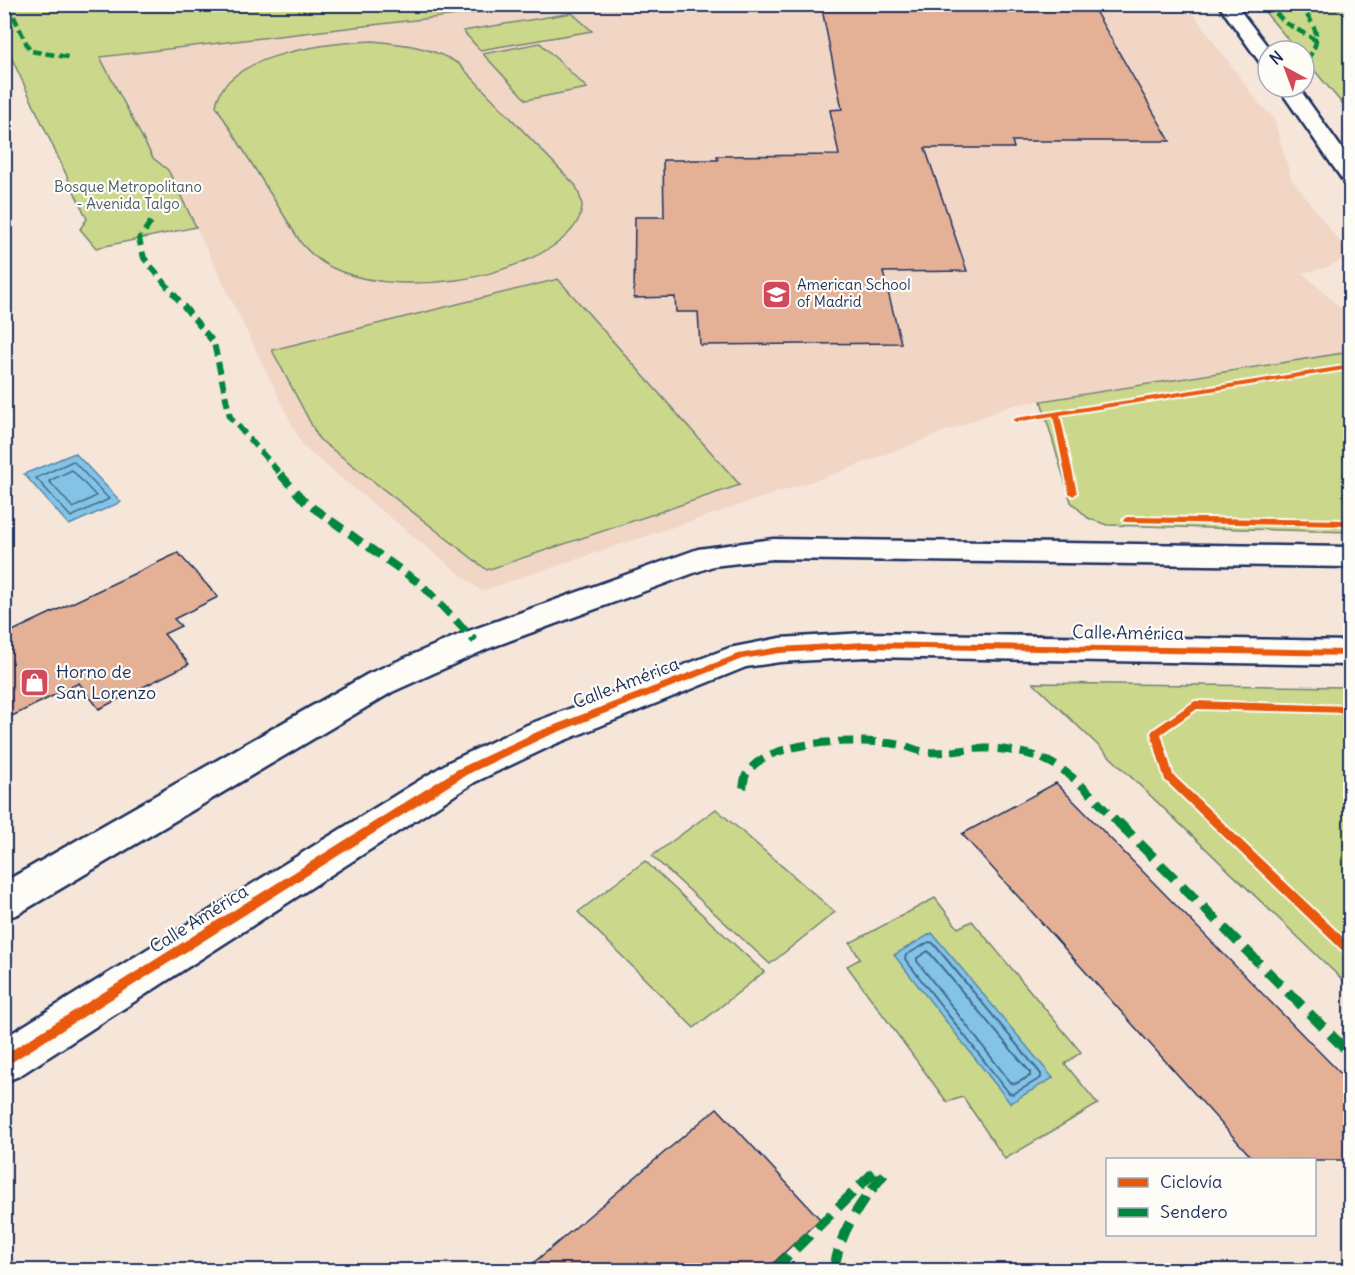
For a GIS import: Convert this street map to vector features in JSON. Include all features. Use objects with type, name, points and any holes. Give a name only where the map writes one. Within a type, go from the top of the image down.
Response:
[{"type":"street","points":[[1226,4],[1256,44]]},
{"type":"street","points":[[1297,99],[1350,174]]},
{"type":"street","points":[[4,902],[380,683],[475,641],[709,556],[772,549],[1350,557]]},
{"type":"street","name":"Calle América","points":[[4,1062],[462,772],[540,735],[741,656],[780,650],[865,645],[1350,653]]},
{"type":"shaded area","name":"American School of Madrid","points":[[542,4],[1187,5],[1257,101],[1274,118],[1291,178],[1350,255],[1329,267],[1303,273],[1350,317],[1350,352],[1014,405],[840,472],[481,591],[303,447],[168,170],[153,158],[99,57]]},
{"type":"green space","name":"Bosque Metropolitano - Avenida Talgo","points":[[4,5],[542,5],[100,57],[153,158],[168,170],[196,227],[96,248],[80,229],[87,219],[5,44]]},
{"type":"green space","points":[[1259,5],[1350,5],[1350,113],[1316,72],[1316,39],[1288,39]]},
{"type":"green space","points":[[572,13],[592,31],[480,50],[463,31]]},
{"type":"green space","points":[[373,41],[428,50],[459,64],[576,186],[582,208],[576,223],[565,237],[549,249],[510,267],[472,278],[428,283],[383,282],[355,276],[325,264],[301,243],[216,106],[223,88],[238,74],[258,63],[281,54],[307,48]]},
{"type":"green space","points":[[540,43],[587,88],[526,100],[483,54]]},
{"type":"green space","points":[[558,279],[740,485],[487,570],[319,439],[272,350]]},
{"type":"green space","points":[[1350,352],[1350,532],[1107,525],[1088,518],[1071,502],[1041,401]]},
{"type":"green space","points":[[1033,683],[1350,687],[1350,987]]},
{"type":"green space","points":[[716,809],[835,912],[770,964],[652,856]]},
{"type":"green space","points":[[645,861],[764,972],[694,1028],[578,912]]},
{"type":"green space","points":[[935,898],[958,928],[972,921],[1081,1052],[1065,1064],[1098,1104],[1005,1159],[963,1097],[947,1102],[847,966],[860,959],[850,943]]},
{"type":"water","points":[[75,453],[121,502],[69,525],[24,474]]},
{"type":"water","points":[[932,933],[1053,1078],[1010,1103],[894,955]]},
{"type":"building","points":[[821,4],[869,4],[873,10],[1048,10],[1046,4],[1091,4],[1170,141],[1012,141],[1014,148],[925,148],[967,271],[883,272],[901,343],[700,345],[698,312],[676,312],[675,297],[634,298],[635,217],[664,217],[663,160],[718,160],[717,156],[839,155],[830,110],[842,109]]},
{"type":"building","points":[[178,553],[218,597],[174,619],[181,626],[164,634],[189,664],[99,709],[79,683],[4,720],[4,635]]},
{"type":"building","points":[[1056,783],[1350,1083],[1350,1160],[1252,1158],[962,834]]},
{"type":"building","points":[[717,1108],[820,1219],[766,1270],[525,1270]]},
{"type":"marked path","points":[[8,4],[30,51],[68,57]]},
{"type":"marked path","points":[[1266,4],[1286,23],[1317,41]]},
{"type":"marked path","points":[[1299,4],[1314,27],[1316,44]]},
{"type":"marked path","points":[[151,222],[139,239],[144,258],[214,343],[230,417],[305,502],[422,585],[475,641]]},
{"type":"marked path","points":[[743,788],[746,774],[765,757],[791,746],[845,742],[897,744],[923,752],[947,753],[974,749],[1019,753],[1043,759],[1068,773],[1350,1054]]},
{"type":"marked path","points":[[774,1270],[880,1166]]},
{"type":"marked path","points":[[834,1270],[845,1228],[858,1207],[885,1173]]},
{"type":"cycle path","points":[[1016,420],[1350,367]]},
{"type":"cycle path","points":[[1056,414],[1073,493]]},
{"type":"cycle path","points":[[1127,520],[1350,523]]},
{"type":"cycle path","points":[[4,1062],[462,772],[540,735],[741,656],[780,650],[865,645],[1350,653]]},
{"type":"cycle path","points":[[1350,709],[1195,705],[1156,733],[1169,777],[1350,951]]},
{"type":"place","name":"American School of Madrid","points":[[776,294]]},
{"type":"place","name":"Horno de San Lorenzo","points":[[35,682]]}]
